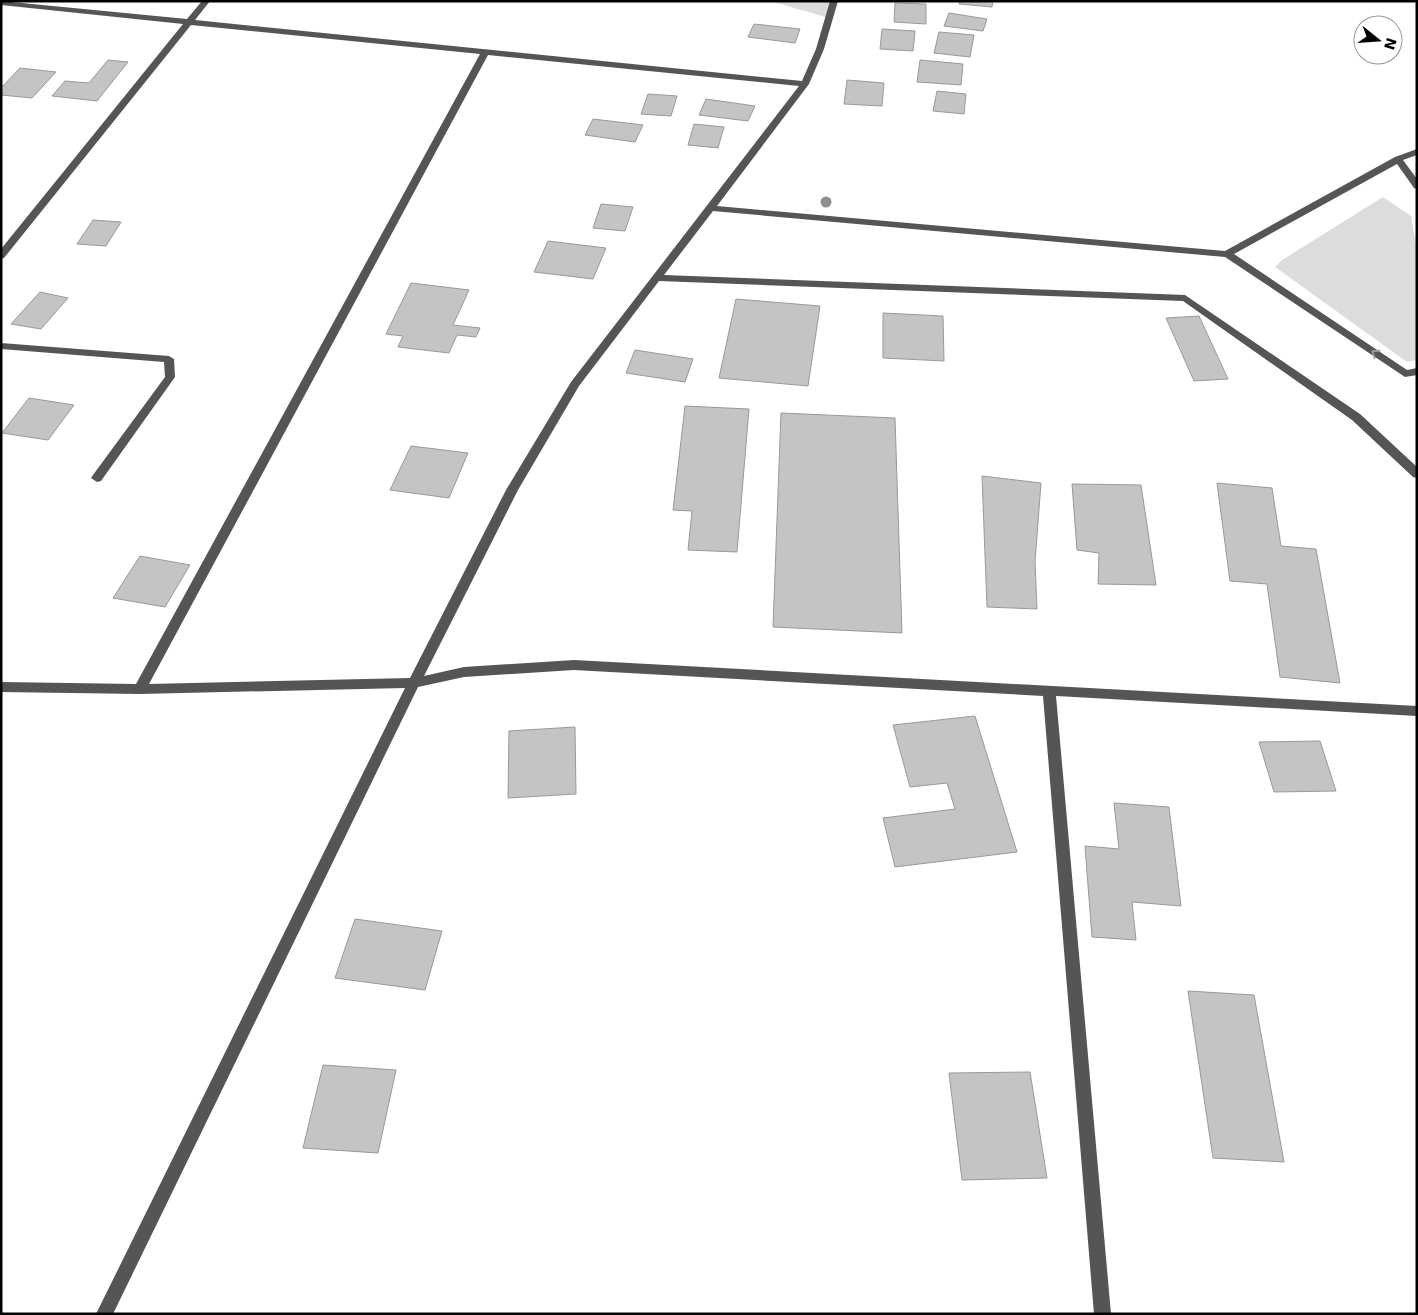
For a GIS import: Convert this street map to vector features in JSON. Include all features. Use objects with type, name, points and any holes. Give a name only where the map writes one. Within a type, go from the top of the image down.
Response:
[{"type":"street","points":[[1,256],[206,1]]},
{"type":"street","points":[[104,1314],[414,683],[512,490],[575,384],[712,208],[805,84],[820,49],[834,1]]},
{"type":"street","points":[[1,3],[805,84]]},
{"type":"street","points":[[140,689],[485,52]]},
{"type":"street","points":[[1227,254],[1398,159],[1417,152]]},
{"type":"street","points":[[1398,159],[1417,186]]},
{"type":"street","points":[[712,208],[1227,254],[1405,374],[1417,371]]},
{"type":"street","points":[[656,278],[1185,298],[1356,417],[1417,474]]},
{"type":"street","points":[[1,346],[169,359],[170,377],[97,478]]},
{"type":"street","points":[[1,686],[140,689],[370,685],[414,683],[464,672],[574,665],[1417,711]]},
{"type":"street","points":[[1049,691],[1103,1314]]},
{"type":"shaded area","points":[[770,1],[834,1],[829,18]]},
{"type":"shaded area","points":[[1383,197],[1411,216],[1417,250],[1417,360],[1407,362],[1275,267],[1282,260]]},
{"type":"building","points":[[960,1],[993,1],[992,7],[959,4]]},
{"type":"building","points":[[895,3],[926,4],[926,24],[894,22]]},
{"type":"building","points":[[949,13],[987,19],[983,31],[944,26]]},
{"type":"building","points":[[754,24],[800,29],[795,43],[748,37]]},
{"type":"building","points":[[882,29],[915,31],[913,51],[880,49]]},
{"type":"building","points":[[939,32],[974,35],[970,57],[934,53]]},
{"type":"building","points":[[108,60],[128,62],[97,101],[52,96],[65,81],[89,83]]},
{"type":"building","points":[[920,60],[963,64],[961,85],[917,82]]},
{"type":"building","points":[[20,68],[56,72],[32,98],[1,95],[1,88]]},
{"type":"building","points":[[847,80],[884,83],[882,106],[844,104]]},
{"type":"building","points":[[937,91],[966,94],[964,114],[933,111]]},
{"type":"building","points":[[648,94],[677,96],[671,116],[641,114]]},
{"type":"building","points":[[706,99],[755,106],[748,121],[699,115]]},
{"type":"building","points":[[593,119],[643,125],[635,142],[585,135]]},
{"type":"building","points":[[694,124],[724,127],[718,148],[688,145]]},
{"type":"building","points":[[601,204],[633,207],[625,231],[593,228]]},
{"type":"building","points":[[93,220],[121,222],[106,246],[77,244]]},
{"type":"building","points":[[548,241],[606,248],[593,279],[534,272]]},
{"type":"building","points":[[411,283],[469,290],[453,325],[480,328],[476,337],[457,335],[449,353],[398,347],[403,336],[386,334]]},
{"type":"building","points":[[40,292],[68,298],[41,329],[11,324]]},
{"type":"building","points":[[736,299],[820,306],[808,386],[719,378]]},
{"type":"building","points":[[883,313],[943,316],[944,361],[883,358]]},
{"type":"building","points":[[1199,316],[1228,379],[1194,381],[1166,318]]},
{"type":"building","points":[[635,350],[693,359],[685,382],[626,373]]},
{"type":"building","points":[[29,398],[74,405],[48,440],[2,433]]},
{"type":"building","points":[[685,406],[749,409],[737,552],[688,550],[692,511],[673,510]]},
{"type":"building","points":[[781,413],[895,418],[902,633],[773,627]]},
{"type":"building","points":[[411,446],[468,453],[449,498],[390,490]]},
{"type":"building","points":[[982,476],[1041,483],[1035,562],[1037,609],[987,607]]},
{"type":"building","points":[[1217,483],[1272,488],[1281,546],[1316,549],[1340,683],[1280,677],[1267,584],[1230,581]]},
{"type":"building","points":[[1072,484],[1141,485],[1156,585],[1098,584],[1099,553],[1077,550]]},
{"type":"building","points":[[140,556],[190,565],[165,607],[113,598]]},
{"type":"building","points":[[975,716],[1017,852],[895,867],[883,818],[955,809],[947,783],[910,787],[893,725]]},
{"type":"building","points":[[575,727],[576,794],[508,798],[509,731]]},
{"type":"building","points":[[1320,741],[1336,791],[1274,792],[1259,742]]},
{"type":"building","points":[[1114,803],[1169,807],[1181,906],[1132,902],[1136,940],[1092,937],[1085,846],[1119,849]]},
{"type":"building","points":[[355,919],[442,931],[425,990],[335,978]]},
{"type":"building","points":[[1188,991],[1254,995],[1284,1162],[1213,1158]]},
{"type":"building","points":[[323,1065],[396,1070],[378,1153],[303,1148]]},
{"type":"building","points":[[1030,1072],[1047,1178],[962,1180],[949,1073]]}]
